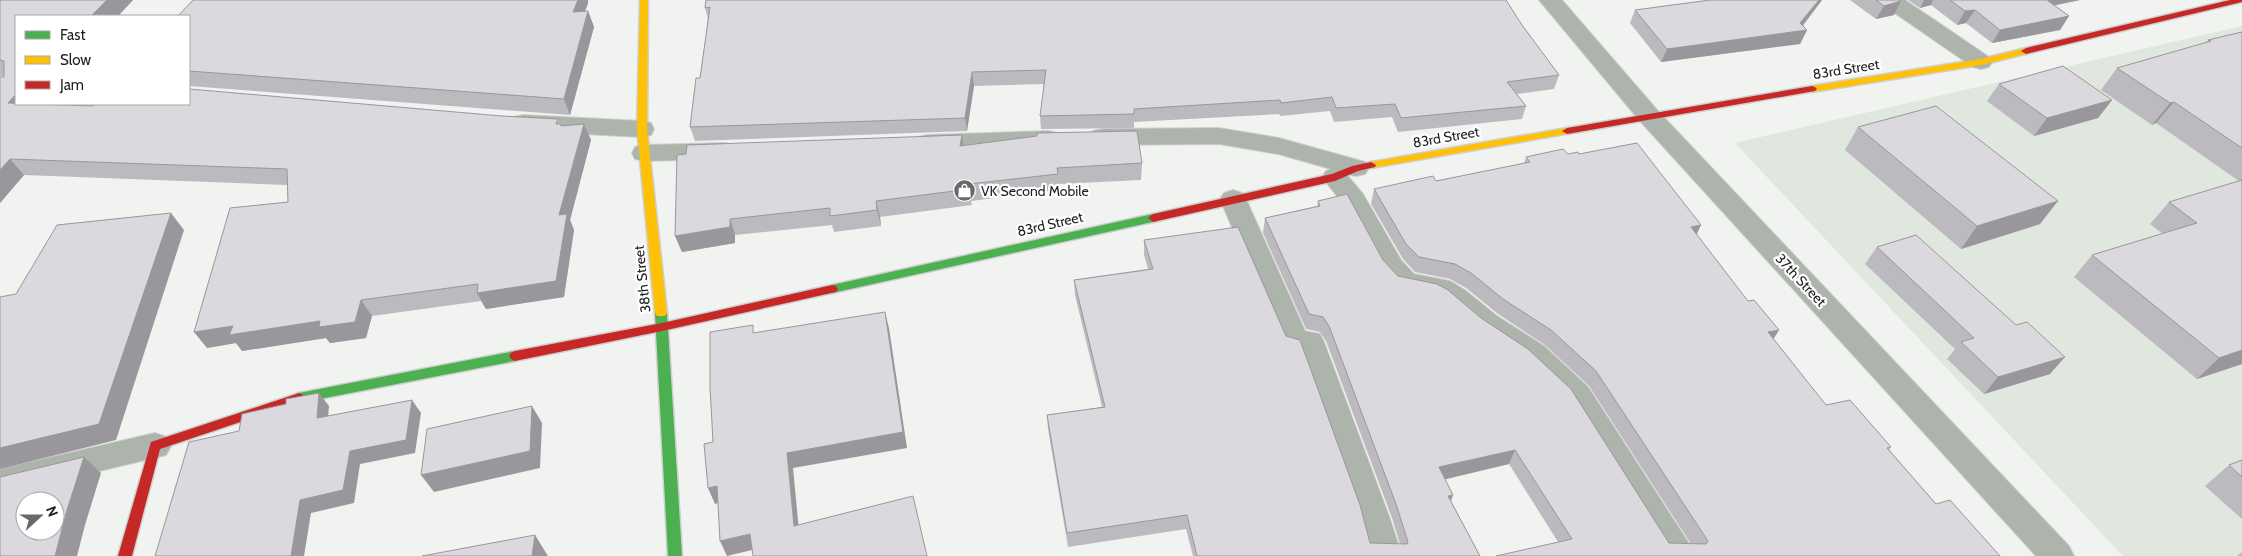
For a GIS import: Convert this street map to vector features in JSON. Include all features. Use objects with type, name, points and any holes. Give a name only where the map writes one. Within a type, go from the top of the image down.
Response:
[{"type":"street","name":"38th Street","points":[[644,0],[643,141],[662,327],[674,556]]},
{"type":"street","name":"37th Street","points":[[1550,0],[1649,116],[2057,556]]},
{"type":"street","points":[[1891,0],[1981,62]]},
{"type":"street","name":"83rd Street","points":[[155,446],[293,399],[662,327],[1346,173],[1649,116],[1981,62],[2241,0]]},
{"type":"street","points":[[500,121],[643,141],[748,150]]},
{"type":"street","points":[[902,144],[1073,138],[1219,136],[1279,146],[1346,173],[1354,200],[1391,267],[1406,283],[1440,288],[1454,297],[1487,324],[1534,354],[1577,395],[1680,556]]},
{"type":"street","points":[[1233,199],[1295,342],[1310,342],[1374,519],[1385,556]]},
{"type":"street","points":[[0,482],[155,446],[125,556]]},
{"type":"shaded area","points":[[2242,26],[2242,556],[2123,556],[1735,143]]},
{"type":"building","points":[[0,0],[107,0],[92,15],[15,15],[15,95],[8,103],[15,103],[15,105],[93,106],[190,105],[190,89],[502,116],[558,119],[556,124],[561,124],[561,126],[584,124],[559,215],[567,214],[556,281],[477,293],[478,284],[361,300],[355,322],[319,327],[320,321],[229,335],[233,326],[194,332],[230,208],[288,202],[287,169],[10,159],[0,170],[0,77],[4,77],[4,61],[0,60]]},
{"type":"building","points":[[193,0],[578,0],[573,12],[588,11],[564,99],[190,71],[190,15],[179,15]]},
{"type":"building","points":[[706,0],[1506,0],[1559,75],[1507,82],[1526,106],[1401,118],[1395,104],[1336,108],[1332,97],[1281,103],[1280,100],[1134,109],[1134,114],[1040,116],[1046,70],[972,72],[965,118],[690,127],[696,78],[700,78],[710,7],[705,8]]},
{"type":"building","points":[[1710,0],[1819,0],[1800,23],[1807,30],[1667,49],[1635,10]]},
{"type":"building","points":[[1876,0],[1899,0],[1901,1],[1884,6]]},
{"type":"building","points":[[1950,0],[2047,0],[2069,16],[2000,30],[1975,10],[1965,11]]},
{"type":"building","points":[[2242,32],[2242,148],[2174,102],[2170,103],[2117,68],[2211,41],[2208,40]]},
{"type":"building","points":[[2063,66],[2112,100],[2047,118],[1999,84]]},
{"type":"building","points":[[1936,106],[2058,201],[1977,226],[1858,127]]},
{"type":"building","points":[[1137,131],[1142,163],[1057,168],[1058,174],[969,184],[970,189],[876,201],[877,210],[830,216],[830,208],[730,219],[730,227],[675,236],[677,155],[686,154],[687,145],[962,135],[960,146],[1037,136],[1037,133]]},
{"type":"building","points":[[1637,143],[1701,225],[1691,227],[1748,301],[1754,300],[1779,330],[1768,332],[1826,405],[1850,400],[1891,447],[1887,448],[1936,504],[1950,500],[2000,556],[1496,556],[1572,539],[1515,450],[1439,467],[1453,495],[1448,496],[1480,556],[1197,556],[1187,515],[1067,533],[1047,415],[1105,407],[1074,280],[1153,269],[1144,240],[1238,227],[1286,336],[1300,340],[1360,505],[1370,543],[1407,544],[1396,504],[1329,326],[1323,317],[1309,314],[1265,218],[1320,206],[1318,201],[1347,194],[1383,260],[1398,276],[1437,284],[1448,290],[1481,318],[1528,349],[1571,389],[1669,543],[1706,544],[1708,541],[1596,371],[1551,330],[1503,299],[1471,273],[1455,264],[1419,257],[1406,244],[1374,189],[1433,176],[1436,181],[1530,162],[1526,157],[1563,149],[1568,154],[1578,152],[1579,154]]},
{"type":"building","points":[[2242,180],[2242,350],[2219,358],[2092,255],[2197,223],[2169,202]]},
{"type":"building","points":[[171,213],[99,424],[0,448],[0,297],[16,294],[57,225]]},
{"type":"building","points":[[1916,235],[2016,325],[2027,322],[2065,357],[1998,377],[1961,342],[1974,338],[1877,247]]},
{"type":"building","points":[[885,312],[903,432],[787,453],[794,526],[913,496],[927,556],[753,556],[750,534],[720,541],[717,486],[708,488],[704,444],[713,442],[710,332],[753,325],[753,333]]},
{"type":"building","points":[[319,393],[317,418],[412,400],[406,440],[350,451],[343,490],[300,500],[291,556],[155,556],[189,442],[239,431],[242,414],[286,404],[286,399]]},
{"type":"building","points":[[532,406],[530,451],[421,475],[427,429]]},
{"type":"building","points":[[84,457],[65,518],[65,491],[15,491],[15,541],[59,541],[55,556],[0,556],[0,477]]},
{"type":"building","points":[[2242,460],[2242,477],[2229,465]]},
{"type":"building","points":[[535,535],[532,556],[422,556]]},
{"type":"traffic: fast","points":[[832,289],[1153,218]]},
{"type":"traffic: fast","points":[[661,313],[675,556]]},
{"type":"traffic: fast","points":[[299,398],[515,356]]},
{"type":"traffic: slow","points":[[644,0],[642,129],[661,313]]},
{"type":"traffic: slow","points":[[1812,89],[1981,62],[2026,51]]},
{"type":"traffic: slow","points":[[1371,165],[1567,131]]},
{"type":"traffic: jam","points":[[2026,51],[2241,0]]},
{"type":"traffic: jam","points":[[1567,131],[1812,89]]},
{"type":"traffic: jam","points":[[1153,218],[1335,177],[1356,168],[1371,165]]},
{"type":"traffic: jam","points":[[515,356],[662,327],[832,289]]},
{"type":"traffic: jam","points":[[125,556],[155,446],[299,398]]},
{"type":"place","name":"VK Second Mobile","points":[[965,191]]}]
